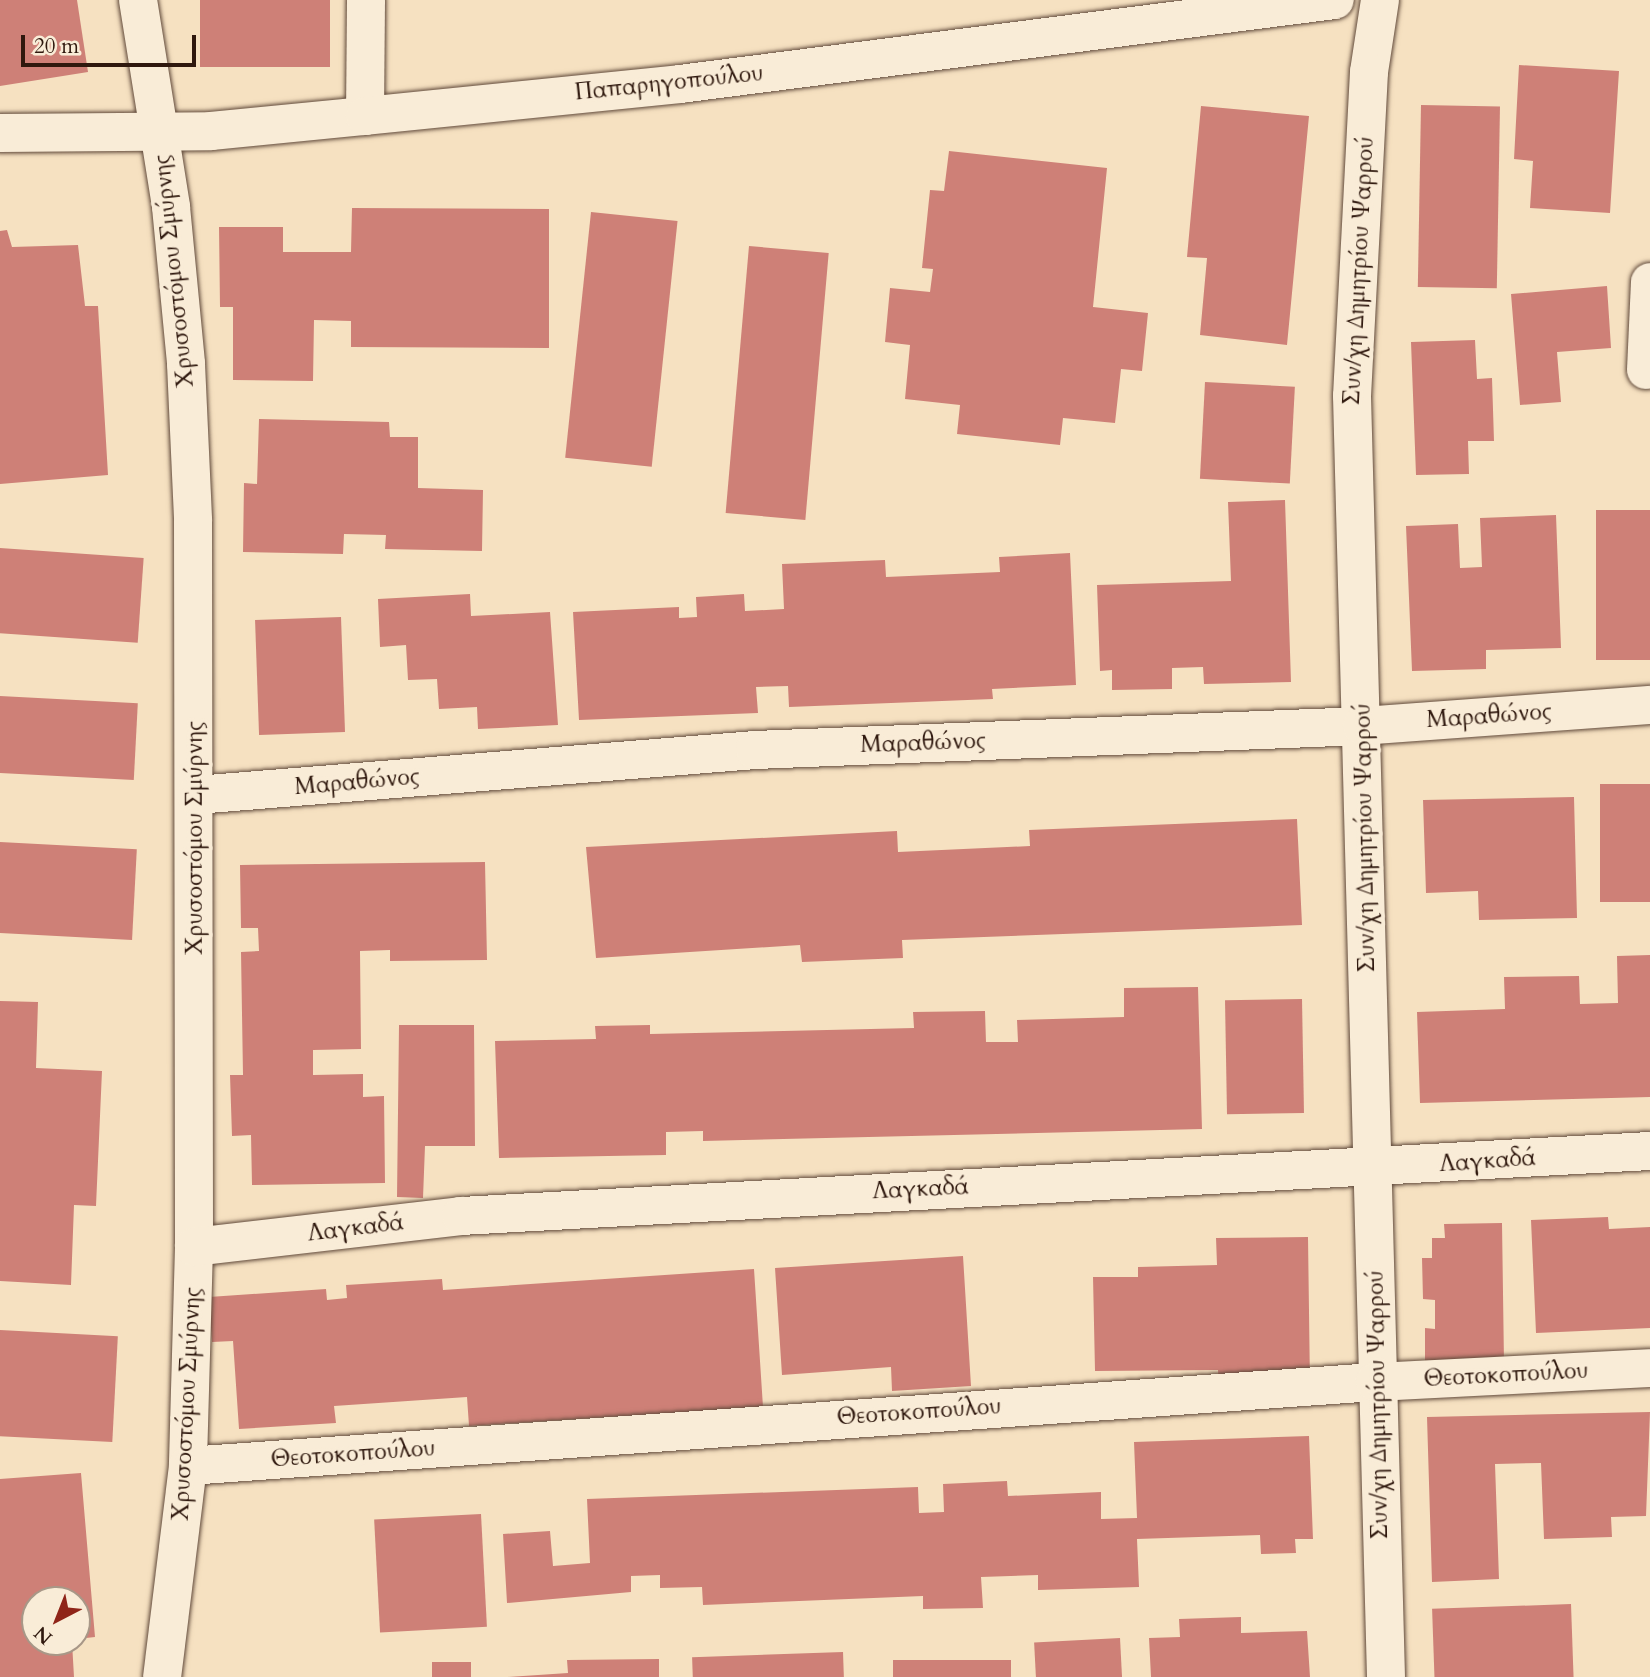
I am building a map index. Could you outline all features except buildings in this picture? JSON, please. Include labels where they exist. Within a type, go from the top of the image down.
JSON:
[{"type":"street","name":"Χρυσοστόμου Σμύρνης","points":[[138,0],[159,128],[186,364],[196,795],[194,1247],[188,1466],[162,1677]]},
{"type":"street","points":[[365,116],[366,0]]},
{"type":"street","name":"Παπαρηγοπούλου","points":[[0,133],[159,128],[211,131],[365,116],[693,82],[1335,0]]},
{"type":"street","name":"Συν/χη Δημητρίου Ψαρρού","points":[[1380,0],[1369,72],[1352,396],[1376,1168],[1375,1382],[1386,1677]]},
{"type":"street","points":[[1646,370],[1650,282]]},
{"type":"street","name":"Μαραθώνος","points":[[196,795],[755,750],[1362,726],[1650,705]]},
{"type":"street","name":"Λαγκαδά","points":[[194,1247],[461,1216],[758,1196],[1376,1168],[1650,1151]]},
{"type":"street","name":"Θεοτοκοπούλου","points":[[188,1466],[1375,1382],[1650,1368]]}]
